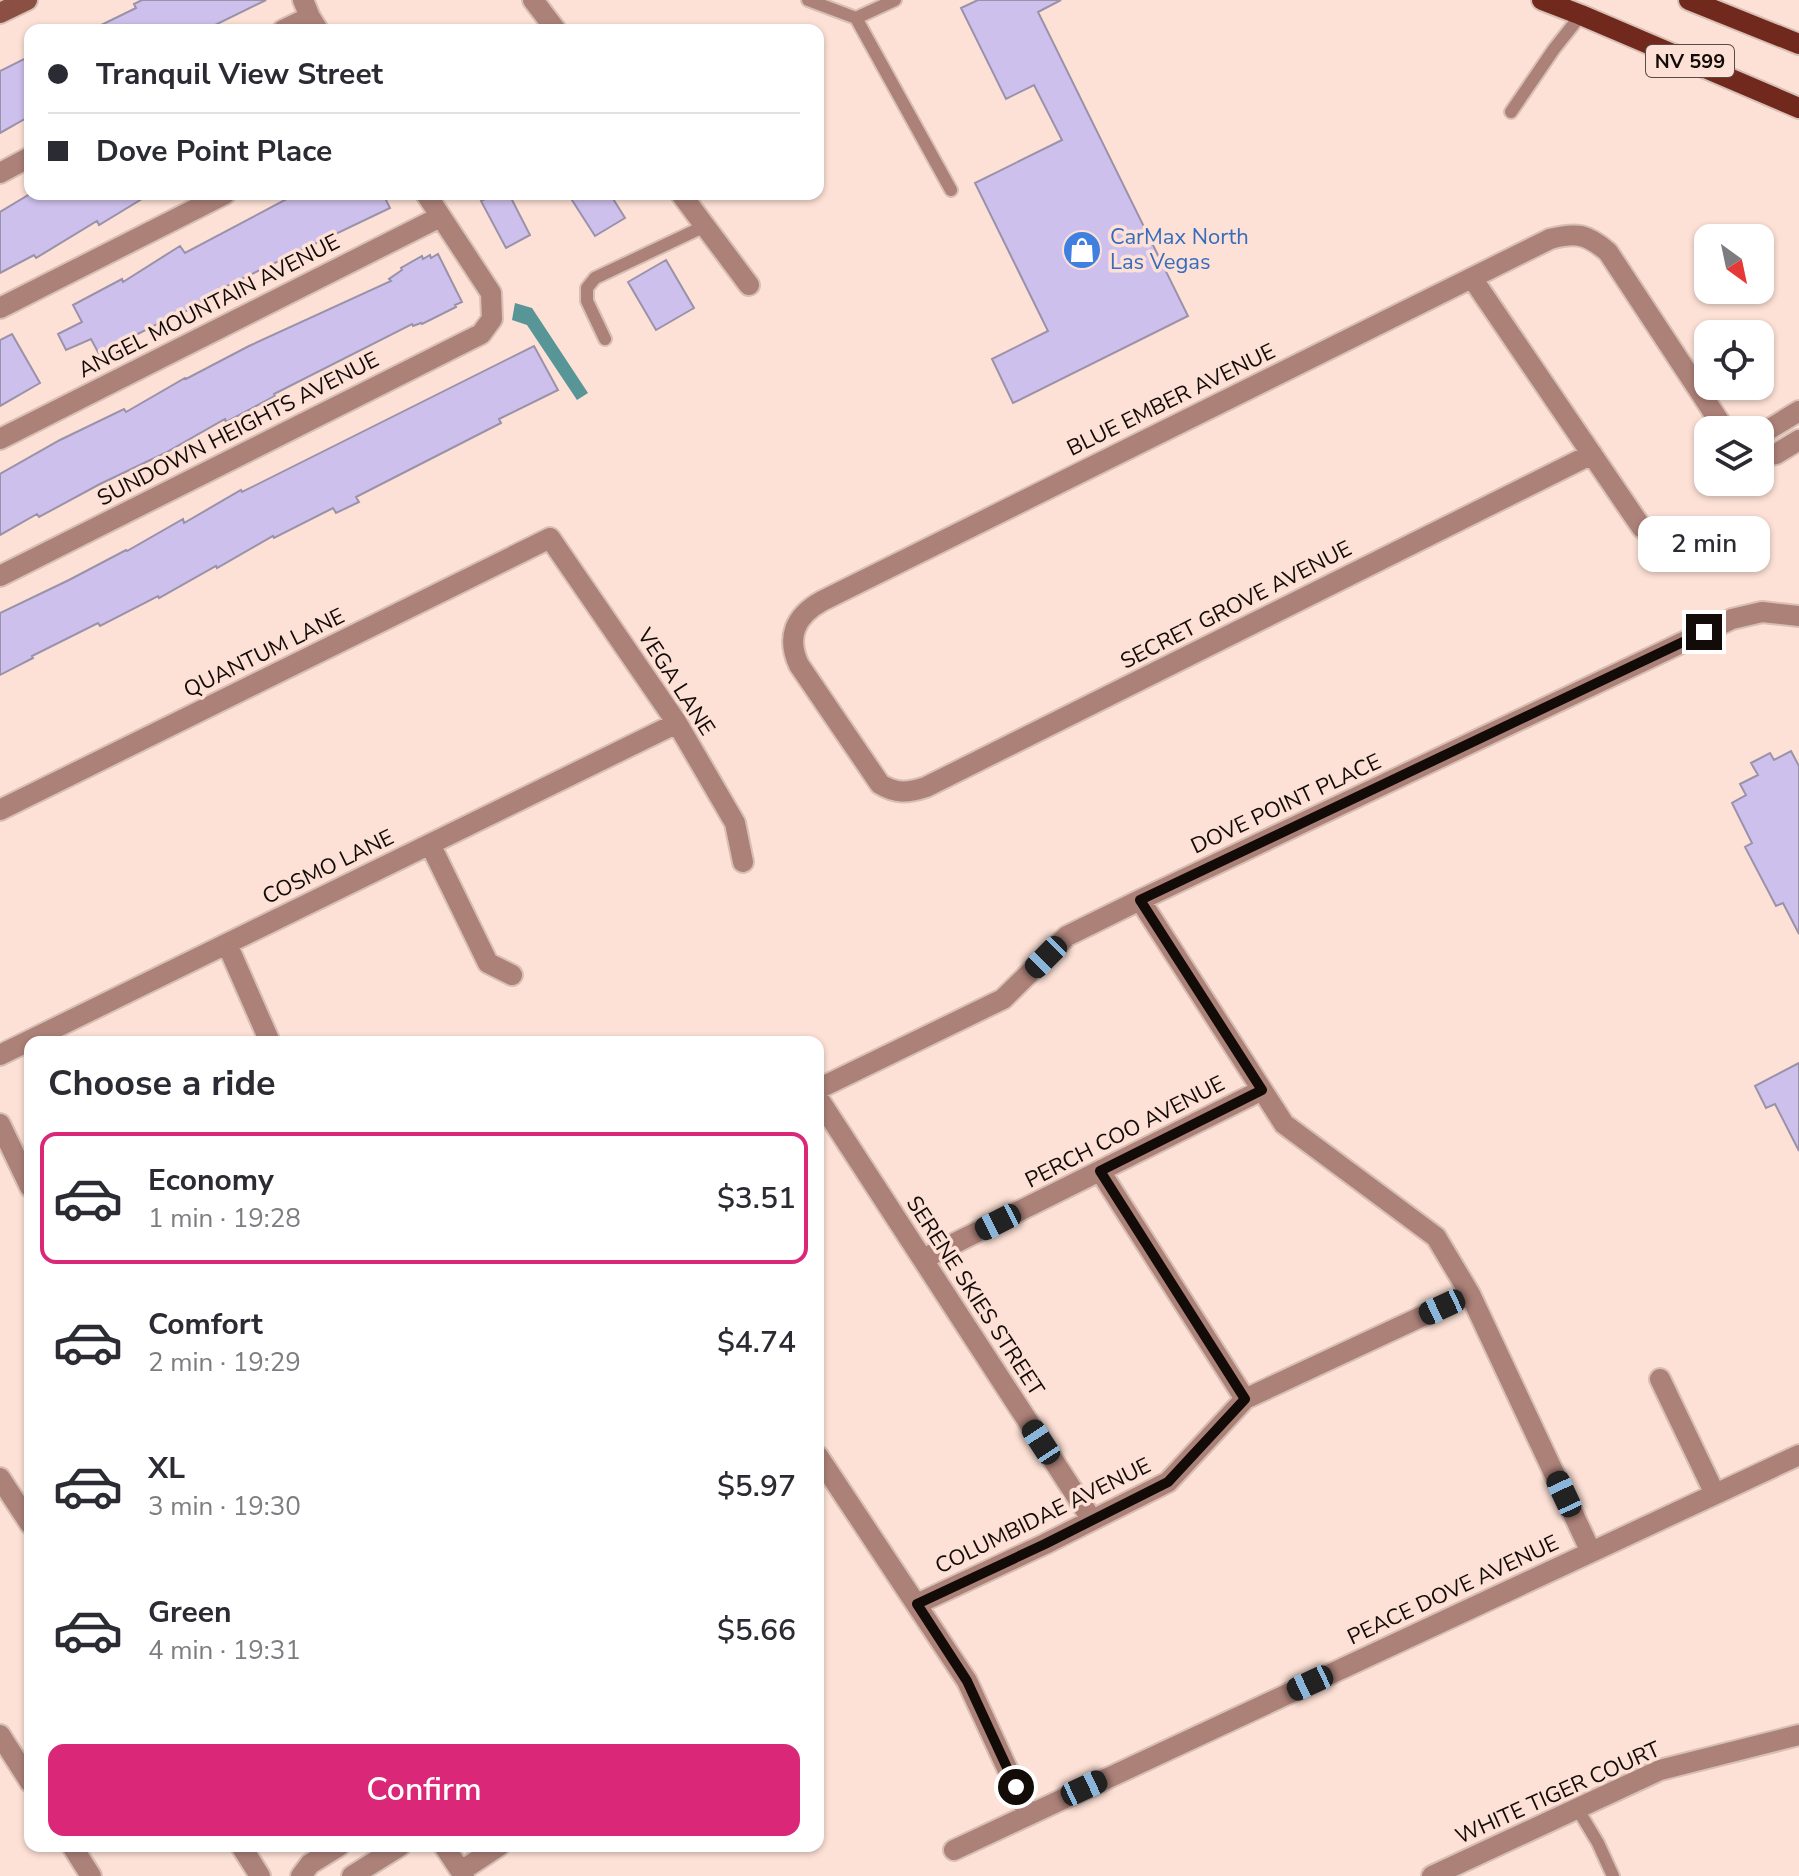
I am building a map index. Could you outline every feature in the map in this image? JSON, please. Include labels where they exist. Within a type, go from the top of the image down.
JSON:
[{"type":"main road","points":[[0,13],[27,0]]},
{"type":"main road","name":"NV 599","points":[[1542,0],[1799,108]]},
{"type":"main road","name":"NV 599","points":[[1689,0],[1799,44]]},
{"type":"street","points":[[533,0],[551,24]]},
{"type":"street","points":[[0,173],[24,160]]},
{"type":"street","points":[[0,308],[213,200]]},
{"type":"street","points":[[430,200],[440,217]]},
{"type":"street","points":[[686,200],[749,285]]},
{"type":"street","name":"SUNDOWN HEIGHTS AVENUE","points":[[0,576],[481,334],[492,319],[491,293],[440,217]]},
{"type":"street","name":"ANGEL MOUNTAIN AVENUE","points":[[0,439],[440,217]]},
{"type":"street","name":"BLUE EMBER AVENUE","points":[[899,793],[880,784],[871,773],[799,665],[794,654],[794,630],[808,609],[1550,239],[1569,234],[1583,236],[1608,252],[1716,416]]},
{"type":"street","points":[[1472,278],[1642,528]]},
{"type":"street","points":[[1774,426],[1793,415]]},
{"type":"street","points":[[1774,454],[1799,440]]},
{"type":"street","name":"SECRET GROVE AVENUE","points":[[899,793],[926,787],[1592,454]]},
{"type":"street","name":"VEGA LANE","points":[[550,538],[677,723],[735,823],[743,862]]},
{"type":"street","name":"QUANTUM LANE","points":[[0,810],[550,538]]},
{"type":"street","name":"DOVE POINT PLACE","points":[[824,1086],[1003,999],[1067,936],[1140,900],[1732,619],[1762,612],[1799,616]]},
{"type":"street","name":"COSMO LANE","points":[[39,1036],[677,723]]},
{"type":"street","points":[[430,844],[488,963],[512,975]]},
{"type":"street","points":[[1140,900],[1284,1124],[1436,1237],[1470,1294],[1591,1552]]},
{"type":"street","points":[[227,944],[267,1036]]},
{"type":"street","name":"COSMO LANE","points":[[0,1055],[24,1043]]},
{"type":"street","name":"PERCH COO AVENUE","points":[[923,1259],[1262,1090]]},
{"type":"street","name":"SERENE SKIES STREET","points":[[824,1107],[1092,1520]]},
{"type":"street","points":[[0,1124],[24,1174]]},
{"type":"street","points":[[1100,1171],[1245,1399]]},
{"type":"street","name":"COLUMBIDAE AVENUE","points":[[917,1604],[1168,1482],[1245,1399],[1470,1294]]},
{"type":"street","points":[[1660,1379],[1715,1494]]},
{"type":"street","name":"PEACE DOVE AVENUE","points":[[954,1850],[1799,1455]]},
{"type":"street","points":[[824,1465],[967,1681],[1028,1814]]},
{"type":"street","points":[[0,1478],[24,1515]]},
{"type":"street","points":[[0,1735],[24,1773]]},
{"type":"street","name":"WHITE TIGER COURT","points":[[1432,1876],[1660,1770],[1799,1735]]},
{"type":"street","points":[[76,1852],[91,1876]]},
{"type":"street","points":[[245,1852],[260,1876]]},
{"type":"street","points":[[301,1876],[310,1864],[329,1852]]},
{"type":"street","points":[[352,1876],[384,1852]]},
{"type":"street","points":[[448,1852],[462,1874],[491,1852]]},
{"type":"lane","points":[[808,0],[856,18],[951,190]]},
{"type":"lane","points":[[856,18],[895,0]]},
{"type":"lane","points":[[1511,112],[1581,15]]},
{"type":"lane","points":[[605,339],[587,301],[587,288],[595,278],[705,226]]},
{"type":"lane","points":[[1793,415],[1799,440]]},
{"type":"lane","points":[[1577,1808],[1613,1876]]},
{"type":"water","points":[[515,303],[532,308],[588,393],[577,400],[527,325],[512,320]]},
{"type":"building","points":[[142,0],[266,0],[217,24],[103,24],[136,8],[134,4]]},
{"type":"building","name":"CarMax North Las Vegas","points":[[978,0],[1061,0],[1038,12],[1188,316],[1013,403],[992,359],[1048,331],[975,183],[1062,140],[1034,85],[1006,99],[961,8]]},
{"type":"building","points":[[24,59],[24,119],[0,133],[0,71]]},
{"type":"building","points":[[24,198],[140,200],[99,225],[97,221],[36,258],[34,255],[0,273],[0,212]]},
{"type":"building","points":[[285,200],[386,200],[390,208],[210,294],[165,324],[163,321],[99,354],[91,339],[66,350],[58,334],[82,322],[73,305],[122,279],[123,282],[180,246],[185,253]]},
{"type":"building","points":[[512,200],[530,235],[506,248],[481,201]]},
{"type":"building","points":[[572,200],[614,200],[625,218],[595,236]]},
{"type":"building","points":[[438,254],[462,302],[456,307],[422,324],[412,324],[226,422],[225,419],[165,453],[0,535],[0,474],[60,440],[124,409],[126,412],[249,346],[391,281],[389,279],[401,268],[422,256],[423,259],[430,255],[431,258]]},
{"type":"building","points":[[666,260],[694,308],[656,330],[628,282]]},
{"type":"building","points":[[12,334],[40,383],[0,406],[0,340]]},
{"type":"building","points":[[534,346],[558,390],[499,419],[501,423],[356,497],[359,502],[336,513],[333,508],[273,536],[159,598],[100,626],[98,623],[0,675],[0,613]]},
{"type":"building","points":[[1791,751],[1799,766],[1799,934],[1783,903],[1776,906],[1745,847],[1752,843],[1732,803],[1746,795],[1740,784],[1758,775],[1751,763],[1770,753],[1774,760]]},
{"type":"building","points":[[1799,1063],[1799,1151],[1775,1104],[1766,1108],[1755,1086]]},
{"type":"place","name":"CarMax North Las Vegas","points":[[1082,250]]},
{"type":"route","points":[[1016,1787],[967,1681],[917,1604],[1168,1482],[1245,1399],[1100,1171],[1262,1090],[1140,900],[1704,632]]}]
